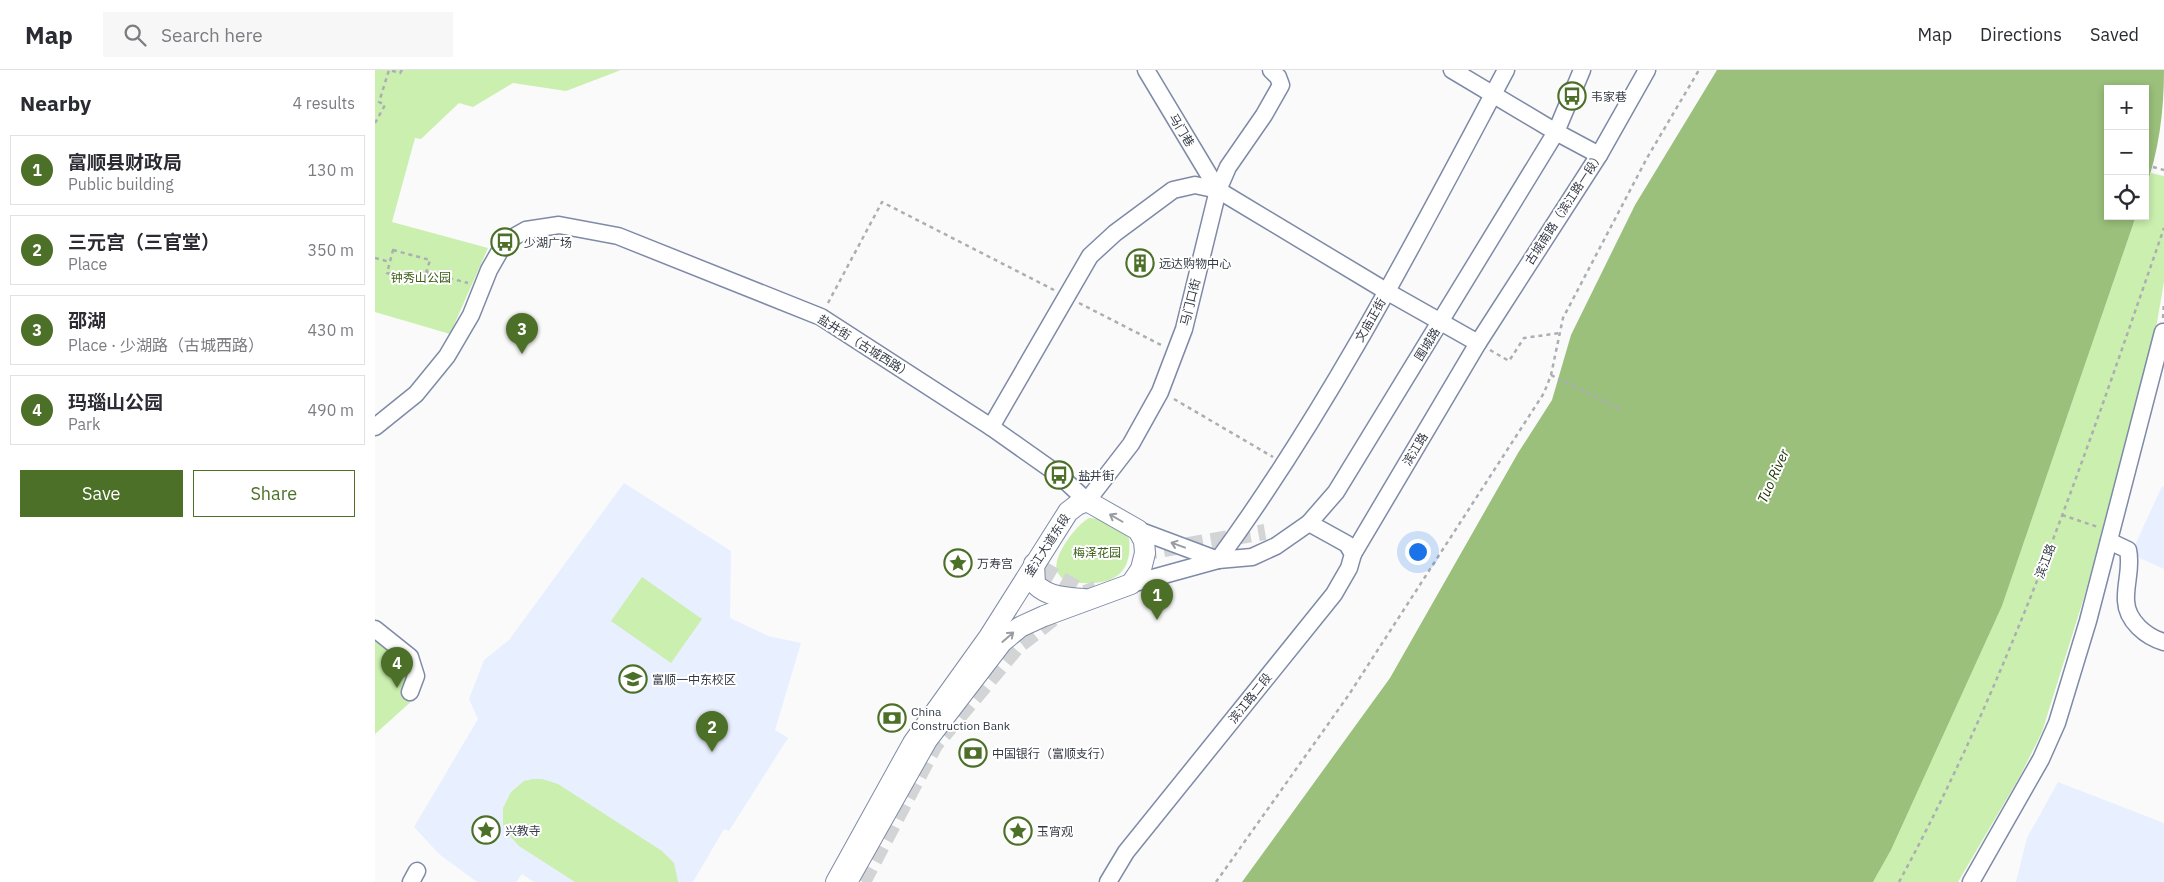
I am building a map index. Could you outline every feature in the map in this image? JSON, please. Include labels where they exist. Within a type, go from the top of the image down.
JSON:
[{"type":"main road","points":[[847,882],[927,740],[1002,642],[1020,627],[1044,616],[1131,584],[1141,569],[1145,553],[1143,542],[1137,530],[1087,501]]},
{"type":"main road","name":"釜江大道东段","points":[[836,882],[913,744],[989,637],[1068,512],[1077,505],[1087,501]]},
{"type":"main road","points":[[1034,564],[1035,584],[1043,592],[1054,596],[1090,600]]},
{"type":"street","name":"马门巷","points":[[1146,70],[1218,190]]},
{"type":"street","name":"马门口街","points":[[1087,501],[1131,444],[1160,392],[1184,329],[1218,190],[1228,167],[1264,115],[1281,85],[1278,76],[1271,70]]},
{"type":"street","points":[[1452,70],[1492,95],[1599,155]]},
{"type":"street","name":"文庙正街","points":[[1218,560],[1308,428],[1434,206],[1506,70]]},
{"type":"street","name":"围城路","points":[[1218,560],[1252,557],[1276,546],[1309,523],[1336,492],[1556,132],[1582,70]]},
{"type":"street","name":"古城南路（滨江路一段）","points":[[1478,343],[1599,155],[1647,70]]},
{"type":"street","points":[[991,427],[1065,296],[1090,256],[1115,233],[1173,190],[1195,185],[1218,190],[1386,292],[1478,343]]},
{"type":"street","name":"盐井街（古城西路）","points":[[375,428],[416,394],[447,356],[471,315],[489,270],[505,242],[525,230],[559,225],[618,236],[821,317],[991,427],[1059,475],[1087,501]]},
{"type":"street","points":[[1971,882],[2041,759],[2057,723],[2088,621],[2163,332]]},
{"type":"street","name":"滨江路","points":[[1353,554],[1478,343]]},
{"type":"street","points":[[1309,523],[1347,544],[1353,554]]},
{"type":"street","points":[[1137,530],[1218,560]]},
{"type":"street","points":[[2110,536],[2128,550],[2131,563],[2126,602],[2138,628],[2155,639],[2164,642]]},
{"type":"street","name":"滨江路二段","points":[[1108,882],[1126,852],[1334,594],[1349,568],[1353,554]]},
{"type":"street","points":[[1131,584],[1218,560]]},
{"type":"street","points":[[375,629],[410,657],[416,676],[410,692]]},
{"type":"path","points":[[375,123],[385,105],[379,102],[389,70],[400,73],[402,70]]},
{"type":"path","points":[[1216,882],[1348,696],[1544,393],[1551,375],[1563,318],[1638,174],[1699,70]]},
{"type":"path","points":[[2153,167],[2164,170]]},
{"type":"path","points":[[821,317],[882,202],[1175,352]]},
{"type":"path","name":"滨江路","points":[[1899,882],[1932,821],[1987,704],[2044,566],[2164,228]]},
{"type":"path","points":[[393,250],[429,260],[423,283],[387,273],[390,262],[393,250]]},
{"type":"path","points":[[375,258],[390,262]]},
{"type":"path","points":[[426,272],[483,287]]},
{"type":"path","points":[[1478,343],[1509,360],[1524,338],[1560,333]]},
{"type":"path","points":[[1551,375],[1623,410]]},
{"type":"path","points":[[1160,392],[1285,464]]},
{"type":"path","points":[[2062,514],[2110,536]]},
{"type":"shaded area","name":"富顺一中东校区","points":[[624,483],[731,551],[730,618],[768,636],[801,643],[775,730],[788,738],[729,831],[724,829],[693,882],[534,882],[522,874],[516,882],[477,882],[439,854],[414,827],[478,719],[469,699],[484,660],[509,640]]},
{"type":"shaded area","points":[[2162,486],[2164,487],[2164,569],[2131,554]]},
{"type":"shaded area","points":[[2058,782],[2164,823],[2164,882],[2016,882],[2027,838]]},
{"type":"green space","name":"钟秀山公园","points":[[375,70],[621,70],[566,91],[513,83],[473,107],[459,103],[421,139],[415,138],[392,222],[488,248],[450,334],[375,312]]},
{"type":"green space","points":[[2151,173],[2164,176],[2164,282],[2156,328],[2085,594],[2042,732],[2020,776],[1958,882],[1873,882],[1891,850],[2002,606],[2135,220],[2149,220],[2149,179]]},
{"type":"green space","name":"梅泽花园","points":[[1089,518],[1103,519],[1129,538],[1129,553],[1126,565],[1112,579],[1102,582],[1078,583],[1064,581],[1057,571],[1058,557],[1072,533]]},
{"type":"green space","points":[[642,577],[702,619],[671,663],[611,621]]},
{"type":"green space","points":[[375,621],[416,654],[414,699],[375,734]]},
{"type":"green space","points":[[542,779],[558,784],[662,851],[674,863],[678,882],[575,882],[519,846],[507,833],[503,825],[503,808],[511,792],[524,781]]},
{"type":"water","name":"Tuo River","points":[[1717,70],[2164,70],[2160,131],[2149,178],[2149,85],[2104,85],[2104,220],[2135,220],[2002,606],[1891,850],[1873,882],[1242,882],[1390,678],[1518,453],[1552,400],[1571,335],[1635,205]]},
{"type":"tunnel","points":[[1140,553],[1265,532]]},
{"type":"tunnel","points":[[1041,568],[1085,593],[1096,589]]},
{"type":"tunnel","points":[[863,882],[935,745],[1017,647],[1056,616]]},
{"type":"place","name":"韦家巷","points":[[1572,96]]},
{"type":"place","name":"少湖广场","points":[[505,242]]},
{"type":"place","name":"远达购物中心","points":[[1140,263]]},
{"type":"place","name":"邵湖","points":[[522,354]]},
{"type":"place","name":"盐井街","points":[[1059,475]]},
{"type":"place","name":"万寿宫","points":[[958,563]]},
{"type":"place","name":"富顺县财政局","points":[[1157,620]]},
{"type":"place","name":"富顺一中东校区","points":[[633,679]]},
{"type":"place","name":"玛瑙山公园","points":[[397,688]]},
{"type":"place","name":"China Construction Bank","points":[[892,718]]},
{"type":"place","name":"三元宫（三官堂）","points":[[712,752]]},
{"type":"place","name":"中国银行（富顺支行）","points":[[973,753]]},
{"type":"place","name":"兴教寺","points":[[486,830]]},
{"type":"place","name":"玉宵观","points":[[1018,831]]}]
